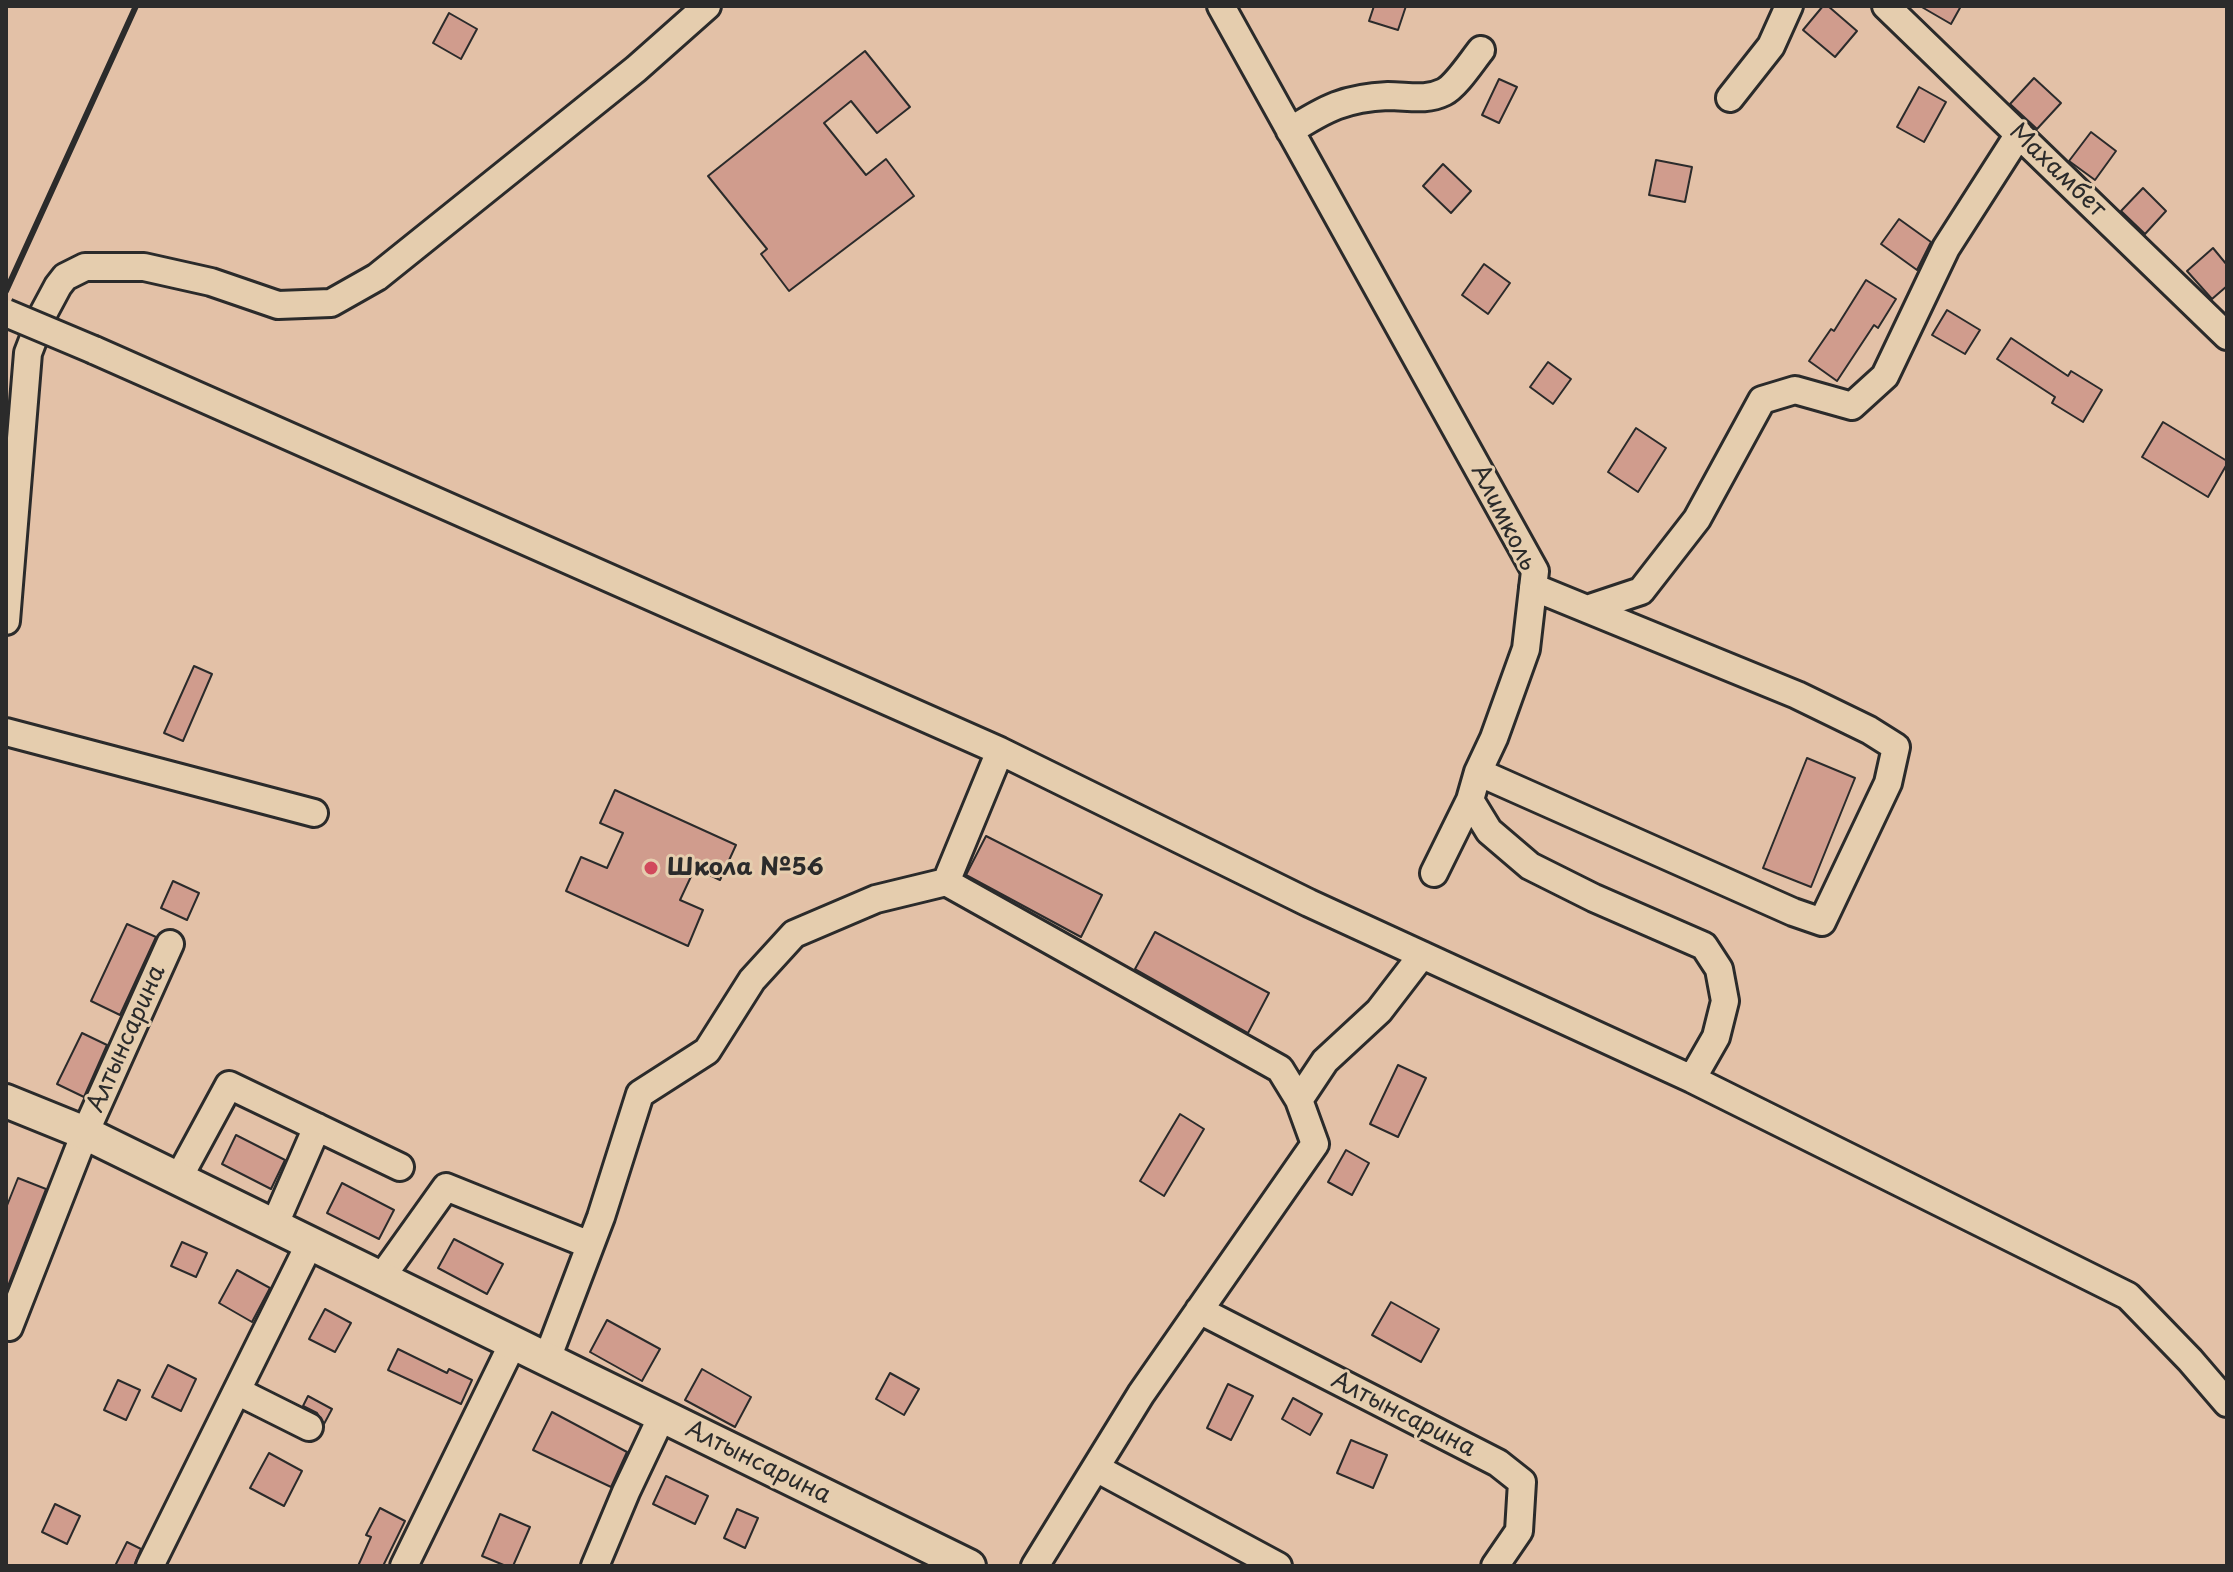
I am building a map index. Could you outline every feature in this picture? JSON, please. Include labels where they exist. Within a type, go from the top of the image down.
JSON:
[{"type":"main road","name":"Алтынсарина","points":[[6,1101],[85,1133],[969,1566]]},
{"type":"street","points":[[6,621],[28,353],[43,314],[65,277],[85,267],[144,267],[211,282],[278,305],[331,303],[377,277],[636,69],[707,6]]},
{"type":"street","name":"Алимколь","points":[[1221,6],[1535,571],[1526,649],[1470,800],[1434,873]]},
{"type":"street","points":[[1730,98],[1771,46],[1789,6]]},
{"type":"street","name":"Махамбет","points":[[1886,6],[2227,336]]},
{"type":"street","points":[[1290,131],[1319,112],[1342,102],[1388,96],[1426,98],[1446,91],[1481,50]]},
{"type":"street","points":[[1587,609],[1641,591],[1697,519],[1762,400],[1795,390],[1852,406],[1885,376],[1946,248],[2019,134]]},
{"type":"street","points":[[6,313],[1000,751],[1309,903],[1692,1079],[2128,1296],[2227,1403]]},
{"type":"street","points":[[1478,772],[1793,912],[1822,922],[1888,783],[1896,747],[1869,730],[1797,695],[1533,587]]},
{"type":"street","points":[[6,732],[314,813]]},
{"type":"street","points":[[946,882],[1000,751]]},
{"type":"street","points":[[1470,800],[1489,831],[1530,866],[1704,946],[1719,969],[1725,1001],[1716,1037],[1692,1079]]},
{"type":"street","points":[[547,1359],[590,1245],[640,1094],[707,1051],[752,980],[794,934],[876,899],[946,882],[1280,1069],[1299,1100],[1315,1144],[1141,1394],[1035,1566]]},
{"type":"street","name":"Алтынсарина","points":[[7,1329],[85,1133],[170,944]]},
{"type":"street","points":[[1299,1100],[1325,1061],[1379,1011],[1422,955]]},
{"type":"street","points":[[178,1179],[229,1085],[400,1167]]},
{"type":"street","points":[[274,1226],[317,1127]]},
{"type":"street","points":[[381,1278],[446,1187],[590,1245]]},
{"type":"street","points":[[150,1566],[310,1243]]},
{"type":"street","name":"Алтынсарина","points":[[1199,1310],[1498,1463],[1522,1482],[1519,1531],[1495,1566]]},
{"type":"street","points":[[404,1566],[513,1343]]},
{"type":"street","points":[[237,1391],[309,1427]]},
{"type":"street","points":[[595,1566],[662,1416]]},
{"type":"street","points":[[1096,1468],[1278,1566]]},
{"type":"building","points":[[1374,6],[1406,6],[1398,30],[1369,21]]},
{"type":"building","points":[[1823,6],[1828,6],[1857,31],[1835,57],[1803,30]]},
{"type":"building","points":[[1920,6],[1961,6],[1951,24]]},
{"type":"building","points":[[449,13],[477,29],[461,59],[433,43]]},
{"type":"building","points":[[865,51],[910,107],[877,133],[851,101],[824,123],[866,175],[886,159],[914,196],[789,291],[761,254],[767,249],[708,176]]},
{"type":"building","points":[[2034,78],[2061,103],[2037,129],[2010,104]]},
{"type":"building","points":[[1499,79],[1517,87],[1499,123],[1482,115]]},
{"type":"building","points":[[1919,87],[1946,102],[1924,142],[1897,127]]},
{"type":"building","points":[[2091,132],[2116,151],[2095,180],[2069,161]]},
{"type":"building","points":[[1656,160],[1692,167],[1685,202],[1649,195]]},
{"type":"building","points":[[1443,164],[1471,191],[1451,213],[1423,186]]},
{"type":"building","points":[[2143,188],[2166,211],[2145,234],[2121,211]]},
{"type":"building","points":[[1899,219],[1931,242],[1917,270],[1881,244]]},
{"type":"building","points":[[2213,248],[2227,265],[2227,286],[2212,299],[2187,271]]},
{"type":"building","points":[[1484,264],[1510,283],[1488,314],[1462,295]]},
{"type":"building","points":[[1866,280],[1896,299],[1878,328],[1874,325],[1837,381],[1809,361],[1831,329],[1834,331]]},
{"type":"building","points":[[1947,310],[1980,330],[1965,354],[1932,335]]},
{"type":"building","points":[[2011,338],[2068,376],[2071,371],[2102,390],[2083,422],[2052,403],[2055,397],[1997,359]]},
{"type":"building","points":[[1548,362],[1571,379],[1553,404],[1530,387]]},
{"type":"building","points":[[2163,422],[2227,461],[2208,497],[2142,457]]},
{"type":"building","points":[[1636,428],[1666,448],[1638,492],[1608,472]]},
{"type":"building","points":[[194,666],[212,674],[183,741],[164,733]]},
{"type":"building","points":[[1807,758],[1855,778],[1811,887],[1763,868]]},
{"type":"building","name":"Школа №56","points":[[615,790],[736,845],[720,880],[695,868],[680,900],[703,910],[688,946],[566,891],[581,857],[607,868],[623,833],[600,823]]},
{"type":"building","points":[[986,836],[1102,895],[1081,937],[966,875]]},
{"type":"building","points":[[173,881],[199,893],[187,920],[161,908]]},
{"type":"building","points":[[127,924],[156,937],[120,1015],[91,1001]]},
{"type":"building","points":[[1155,932],[1269,993],[1248,1033],[1135,969]]},
{"type":"building","points":[[82,1033],[107,1045],[84,1097],[57,1084]]},
{"type":"building","points":[[1398,1065],[1426,1078],[1398,1137],[1370,1124]]},
{"type":"building","points":[[1180,1114],[1204,1129],[1164,1196],[1140,1181]]},
{"type":"building","points":[[236,1135],[285,1160],[271,1189],[222,1164]]},
{"type":"building","points":[[1346,1150],[1369,1163],[1352,1195],[1328,1182]]},
{"type":"building","points":[[18,1178],[46,1189],[6,1291],[6,1208]]},
{"type":"building","points":[[342,1183],[394,1210],[379,1239],[327,1213]]},
{"type":"building","points":[[454,1239],[503,1264],[487,1294],[438,1268]]},
{"type":"building","points":[[182,1242],[207,1253],[196,1277],[171,1266]]},
{"type":"building","points":[[237,1270],[270,1288],[252,1322],[219,1303]]},
{"type":"building","points":[[1391,1302],[1439,1329],[1421,1362],[1372,1335]]},
{"type":"building","points":[[325,1309],[351,1323],[335,1352],[309,1339]]},
{"type":"building","points":[[607,1320],[660,1349],[642,1381],[590,1352]]},
{"type":"building","points":[[398,1349],[447,1373],[449,1369],[472,1380],[461,1404],[388,1370]]},
{"type":"building","points":[[168,1365],[196,1379],[181,1411],[152,1397]]},
{"type":"building","points":[[702,1369],[751,1397],[735,1427],[685,1400]]},
{"type":"building","points":[[890,1373],[919,1389],[904,1415],[876,1399]]},
{"type":"building","points":[[118,1380],[140,1390],[126,1420],[104,1410]]},
{"type":"building","points":[[1228,1384],[1253,1396],[1231,1440],[1207,1428]]},
{"type":"building","points":[[308,1396],[332,1409],[324,1424],[317,1413],[303,1406]]},
{"type":"building","points":[[1293,1398],[1322,1414],[1310,1435],[1282,1419]]},
{"type":"building","points":[[552,1412],[627,1452],[611,1487],[533,1450]]},
{"type":"building","points":[[1351,1440],[1387,1455],[1373,1488],[1337,1473]]},
{"type":"building","points":[[269,1453],[302,1471],[284,1506],[250,1488]]},
{"type":"building","points":[[666,1476],[708,1496],[695,1524],[653,1504]]},
{"type":"building","points":[[55,1504],[80,1516],[67,1544],[42,1532]]},
{"type":"building","points":[[380,1508],[405,1521],[383,1566],[358,1566],[371,1537],[366,1535]]},
{"type":"building","points":[[737,1509],[758,1518],[745,1548],[724,1538]]},
{"type":"building","points":[[500,1514],[530,1527],[513,1566],[482,1556]]},
{"type":"building","points":[[127,1542],[141,1549],[134,1566],[115,1566]]},
{"type":"railway","points":[[6,291],[136,6]]},
{"type":"place","name":"Школа №56","points":[[651,868]]}]
